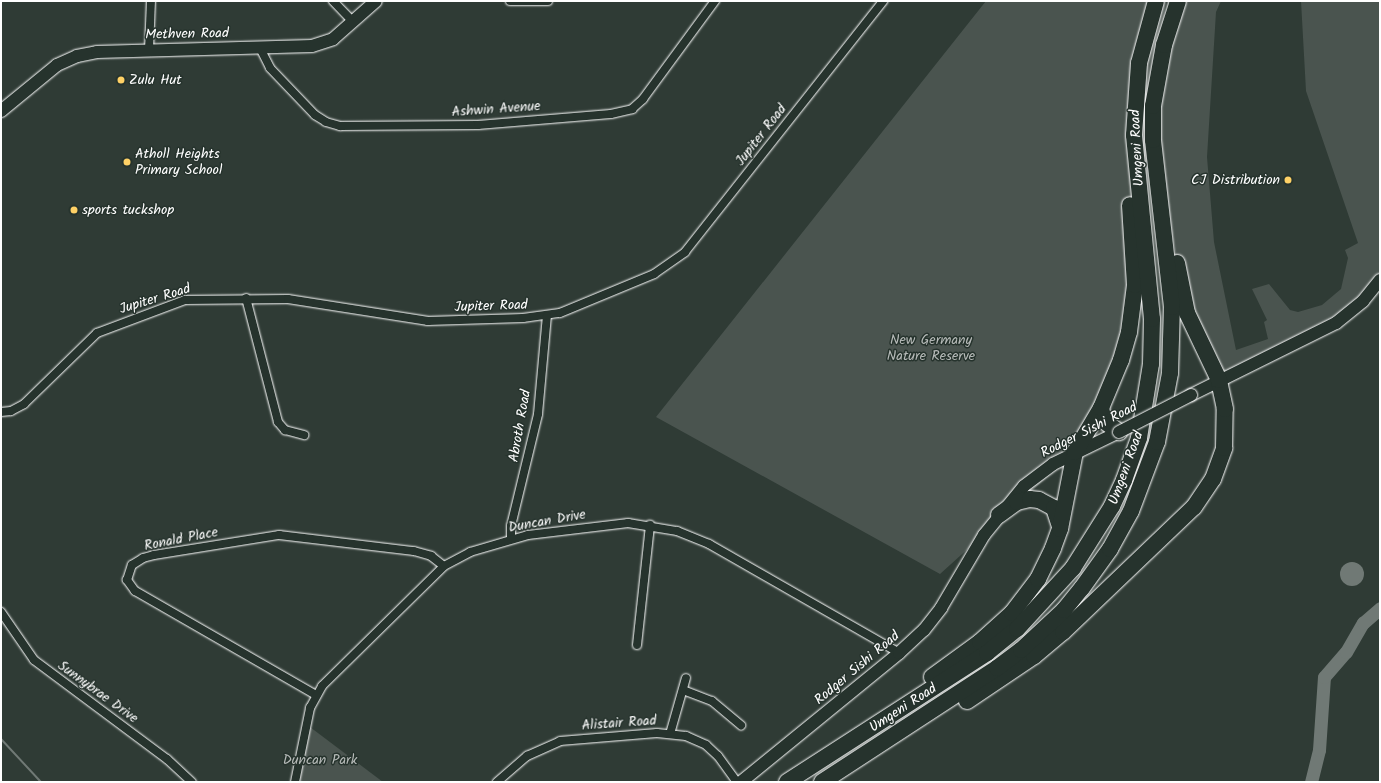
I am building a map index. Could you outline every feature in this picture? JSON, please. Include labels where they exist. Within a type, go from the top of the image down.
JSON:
[{"type":"highway","points":[[790,780],[999,626],[1038,579],[1060,529],[1075,452],[1101,408],[1121,360],[1134,305],[1135,267],[1127,176],[1126,115],[1134,56],[1152,1]]},
{"type":"highway","name":"Umgeni Road","points":[[790,780],[987,653],[1017,629],[1073,568],[1098,532],[1122,487],[1132,459],[1145,411],[1153,349],[1150,289],[1134,135],[1139,63],[1156,1]]},
{"type":"highway","name":"Umgeni Road","points":[[822,782],[860,759],[996,668],[1043,631],[1096,570],[1131,511],[1162,424],[1172,348],[1172,307],[1154,154],[1153,106],[1164,45],[1178,1]]},
{"type":"highway","points":[[860,759],[954,709],[1034,656],[1090,607],[1194,507],[1213,479],[1224,448],[1226,422],[1219,380],[1187,313],[1159,167],[1153,106]]},
{"type":"highway","points":[[1101,408],[1104,422],[1119,432]]},
{"type":"highway","points":[[998,515],[1017,502],[1039,500],[1054,508],[1060,529]]},
{"type":"street","points":[[149,50],[151,1]]},
{"type":"street","points":[[333,1],[353,22]]},
{"type":"street","name":"Methven Road","points":[[1,111],[57,65],[77,56],[97,52],[319,45],[333,39],[376,1]]},
{"type":"street","points":[[510,1],[548,1]]},
{"type":"street","name":"Ashwin Avenue","points":[[260,48],[270,68],[311,112],[326,122],[340,126],[478,125],[611,114],[627,111],[637,105],[714,1]]},
{"type":"street","name":"Jupiter Road","points":[[1,412],[11,411],[24,404],[92,337],[115,325],[185,300],[246,298],[308,301],[428,321],[547,316],[570,309],[654,274],[685,252],[883,1]]},
{"type":"street","name":"Rodger Sishi Road","points":[[741,782],[899,653],[924,630],[942,608],[998,515],[1024,486],[1053,464],[1075,452],[1119,432],[1219,380],[1316,335],[1336,323],[1363,301],[1380,280]]},
{"type":"street","points":[[246,298],[278,422],[285,430],[304,435]]},
{"type":"street","name":"Abroth Road","points":[[511,539],[511,526],[538,414],[547,316]]},
{"type":"street","name":"Duncan Drive","points":[[295,782],[308,716],[316,695],[444,566],[470,552],[511,539],[542,532],[611,524],[650,525],[677,531],[709,544],[899,653]]},
{"type":"street","points":[[637,645],[650,525]]},
{"type":"street","name":"Ronald Place","points":[[316,695],[135,591],[127,580],[132,565],[143,558],[154,555],[279,535],[414,551],[431,556],[444,566]]},
{"type":"street","name":"Sunnybrae Drive","points":[[1,612],[34,660],[167,759],[192,782]]},
{"type":"street","points":[[670,734],[686,678]]},
{"type":"street","points":[[683,690],[712,701],[740,725]]},
{"type":"street","name":"Alistair Road","points":[[497,782],[527,756],[560,741],[670,734],[693,738],[706,745],[718,756],[736,782]]},
{"type":"green space","name":"New Germany Nature Reserve","points":[[986,1],[1166,1],[1134,248],[1129,332],[1075,452],[940,574],[656,417]]},
{"type":"green space","points":[[1180,1],[1221,1],[1216,12],[1207,157],[1214,242],[1236,350],[1268,339],[1264,322],[1267,320],[1252,289],[1269,284],[1290,310],[1298,312],[1322,305],[1341,289],[1348,258],[1345,250],[1358,243],[1306,91],[1301,1],[1380,1],[1380,277],[1352,310],[1220,379],[1182,286],[1169,218],[1154,106]]},
{"type":"green space","name":"Duncan Park","points":[[306,724],[383,782],[295,782]]},
{"type":"shaded area","points":[[1352,562],[1357,563],[1363,569],[1363,579],[1357,585],[1352,586],[1347,585],[1341,579],[1340,574],[1341,569],[1347,563]]},
{"type":"waterway","points":[[1311,782],[1319,750],[1324,677],[1346,652],[1363,623],[1380,608]]},
{"type":"waterway","points":[[1,739],[41,782]]},
{"type":"place","name":"Zulu Hut","points":[[121,80]]},
{"type":"place","name":"Atholl Heights Primary School","points":[[127,162]]},
{"type":"place","name":"CJ Distribution","points":[[1288,180]]},
{"type":"place","name":"sports tuckshop","points":[[74,210]]}]
